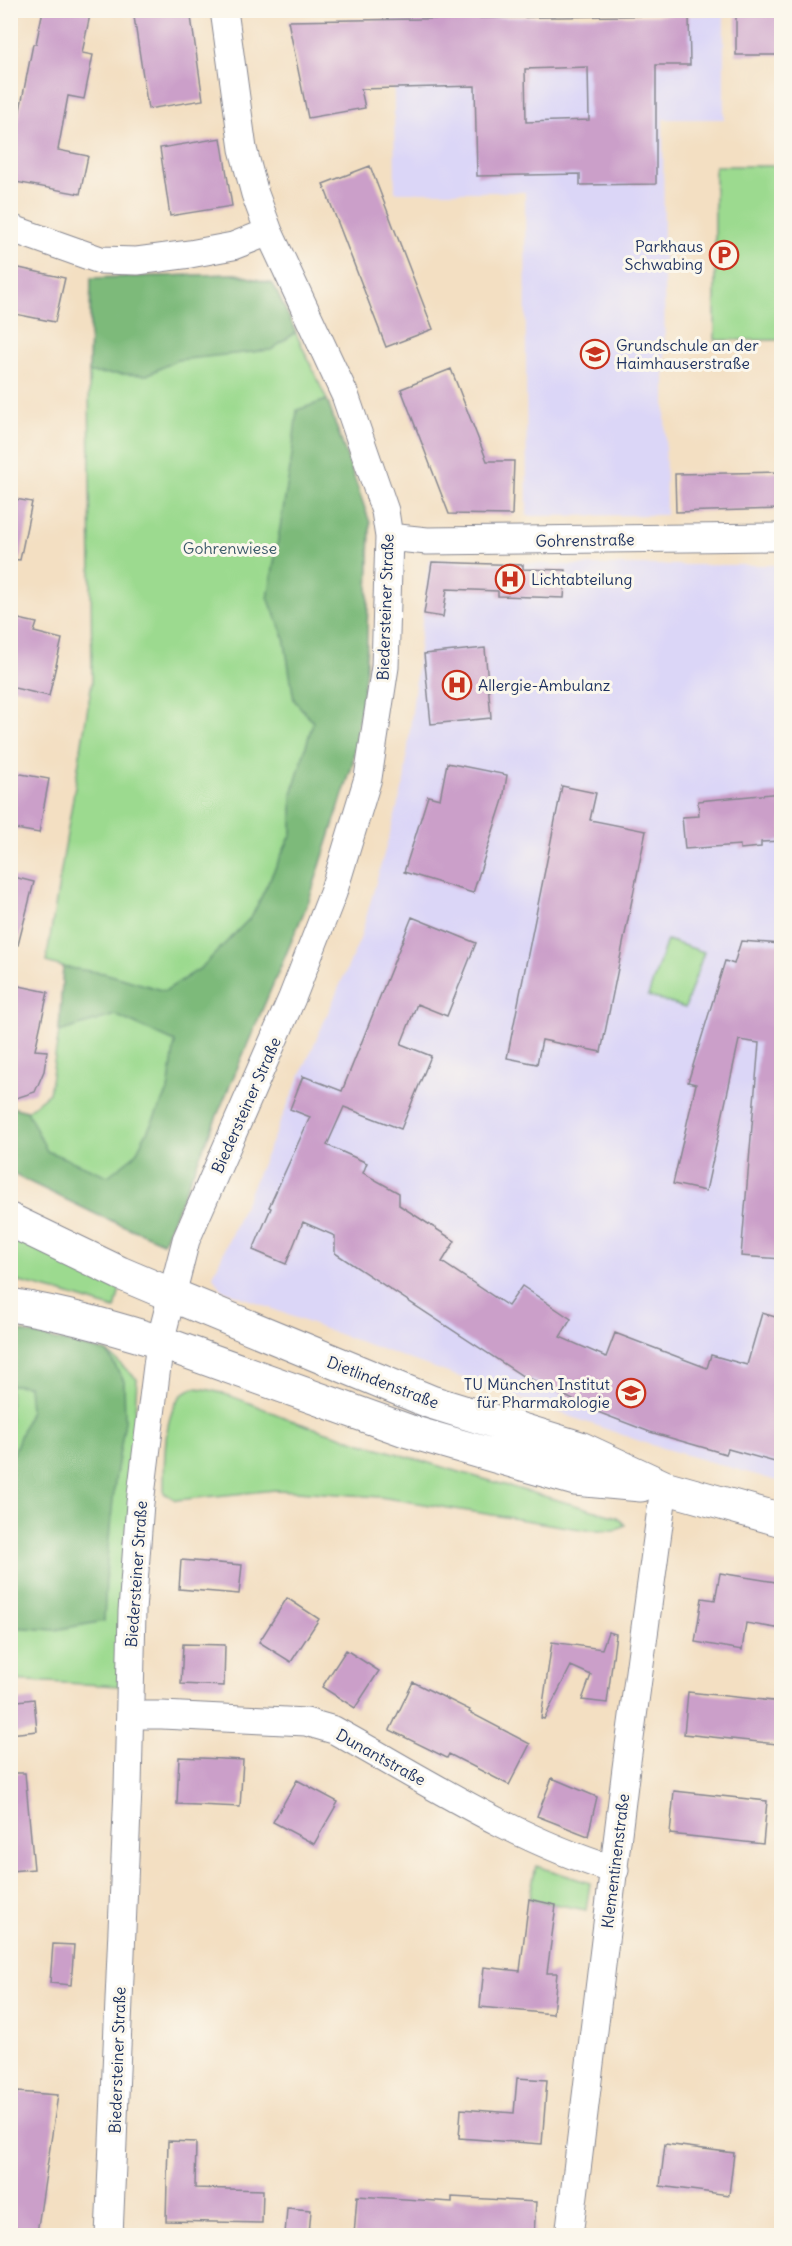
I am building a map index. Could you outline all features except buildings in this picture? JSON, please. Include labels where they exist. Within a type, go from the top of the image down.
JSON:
[{"type":"main road","name":"Dietlindenstraße","points":[[10,1220],[120,1273],[239,1325],[431,1401],[580,1448],[664,1487],[782,1520]]},
{"type":"main road","name":"Dietlindenstraße","points":[[10,1305],[102,1324],[160,1342],[408,1431],[575,1479],[664,1487]]},
{"type":"street","name":"Biedersteiner Straße","points":[[109,2235],[130,1715],[132,1611],[140,1503],[160,1342],[186,1240],[292,998],[333,892],[368,778],[385,667],[390,537],[385,511],[345,395],[269,232],[255,194],[243,149],[224,10]]},
{"type":"street","points":[[10,228],[99,260],[137,261],[233,246],[269,232]]},
{"type":"street","name":"Gohrenstraße","points":[[390,537],[427,541],[782,537]]},
{"type":"street","name":"Klementinenstraße","points":[[569,2235],[615,1870],[628,1747],[664,1487]]},
{"type":"street","name":"Dunantstraße","points":[[130,1715],[306,1722],[334,1730],[498,1823],[582,1860],[615,1870]]},
{"type":"shaded area","name":"Grundschule an der Haimhauserstraße","points":[[724,15],[724,119],[663,119],[666,515],[527,516],[525,192],[395,192],[393,18]]},
{"type":"shaded area","points":[[429,559],[571,565],[781,565],[781,1482],[648,1444],[327,1330],[221,1289],[213,1276],[360,939],[404,783]]},
{"type":"green space","points":[[715,166],[781,166],[781,340],[715,340]]},
{"type":"green space","name":"Gohrenwiese","points":[[236,274],[273,284],[327,400],[370,523],[366,669],[352,766],[309,900],[163,1242],[98,1215],[11,1173],[10,1107],[27,1111],[49,1093],[59,1032],[63,967],[46,962],[92,682],[89,373],[91,278]]},
{"type":"green space","points":[[236,274],[273,284],[296,332],[271,350],[177,360],[147,375],[89,373],[91,278]]},
{"type":"green space","points":[[327,400],[370,523],[366,669],[352,766],[309,900],[163,1242],[98,1215],[11,1173],[11,1107],[27,1111],[47,1151],[108,1176],[135,1155],[168,1091],[175,1042],[115,1015],[59,1032],[63,967],[104,973],[165,991],[201,968],[252,916],[292,833],[292,794],[313,722],[294,700],[284,637],[268,598],[291,463],[297,410]]},
{"type":"green space","points":[[667,940],[704,952],[685,1008],[648,996]]},
{"type":"green space","points":[[10,1234],[120,1289],[115,1309],[11,1280]]},
{"type":"green space","points":[[10,1329],[107,1352],[137,1379],[119,1686],[11,1680]]},
{"type":"green space","points":[[10,1329],[107,1352],[124,1381],[125,1421],[115,1481],[107,1558],[104,1621],[55,1630],[11,1627],[11,1455],[13,1455],[30,1410],[28,1386],[11,1385]]},
{"type":"green space","points":[[194,1388],[219,1392],[302,1424],[380,1449],[617,1517],[625,1525],[615,1530],[586,1530],[380,1497],[297,1491],[275,1490],[176,1500],[164,1493],[167,1434],[175,1404],[183,1394]]},
{"type":"green space","points":[[536,1866],[590,1883],[586,1910],[529,1899]]},
{"type":"place","name":"Parkhaus Schwabing","points":[[724,255]]},
{"type":"place","name":"Grundschule an der Haimhauserstraße","points":[[595,354]]},
{"type":"place","name":"Lichtabteilung","points":[[510,579]]},
{"type":"place","name":"Allergie-Ambulanz","points":[[457,685]]},
{"type":"place","name":"TU München Institut für Pharmakologie","points":[[631,1393]]}]
